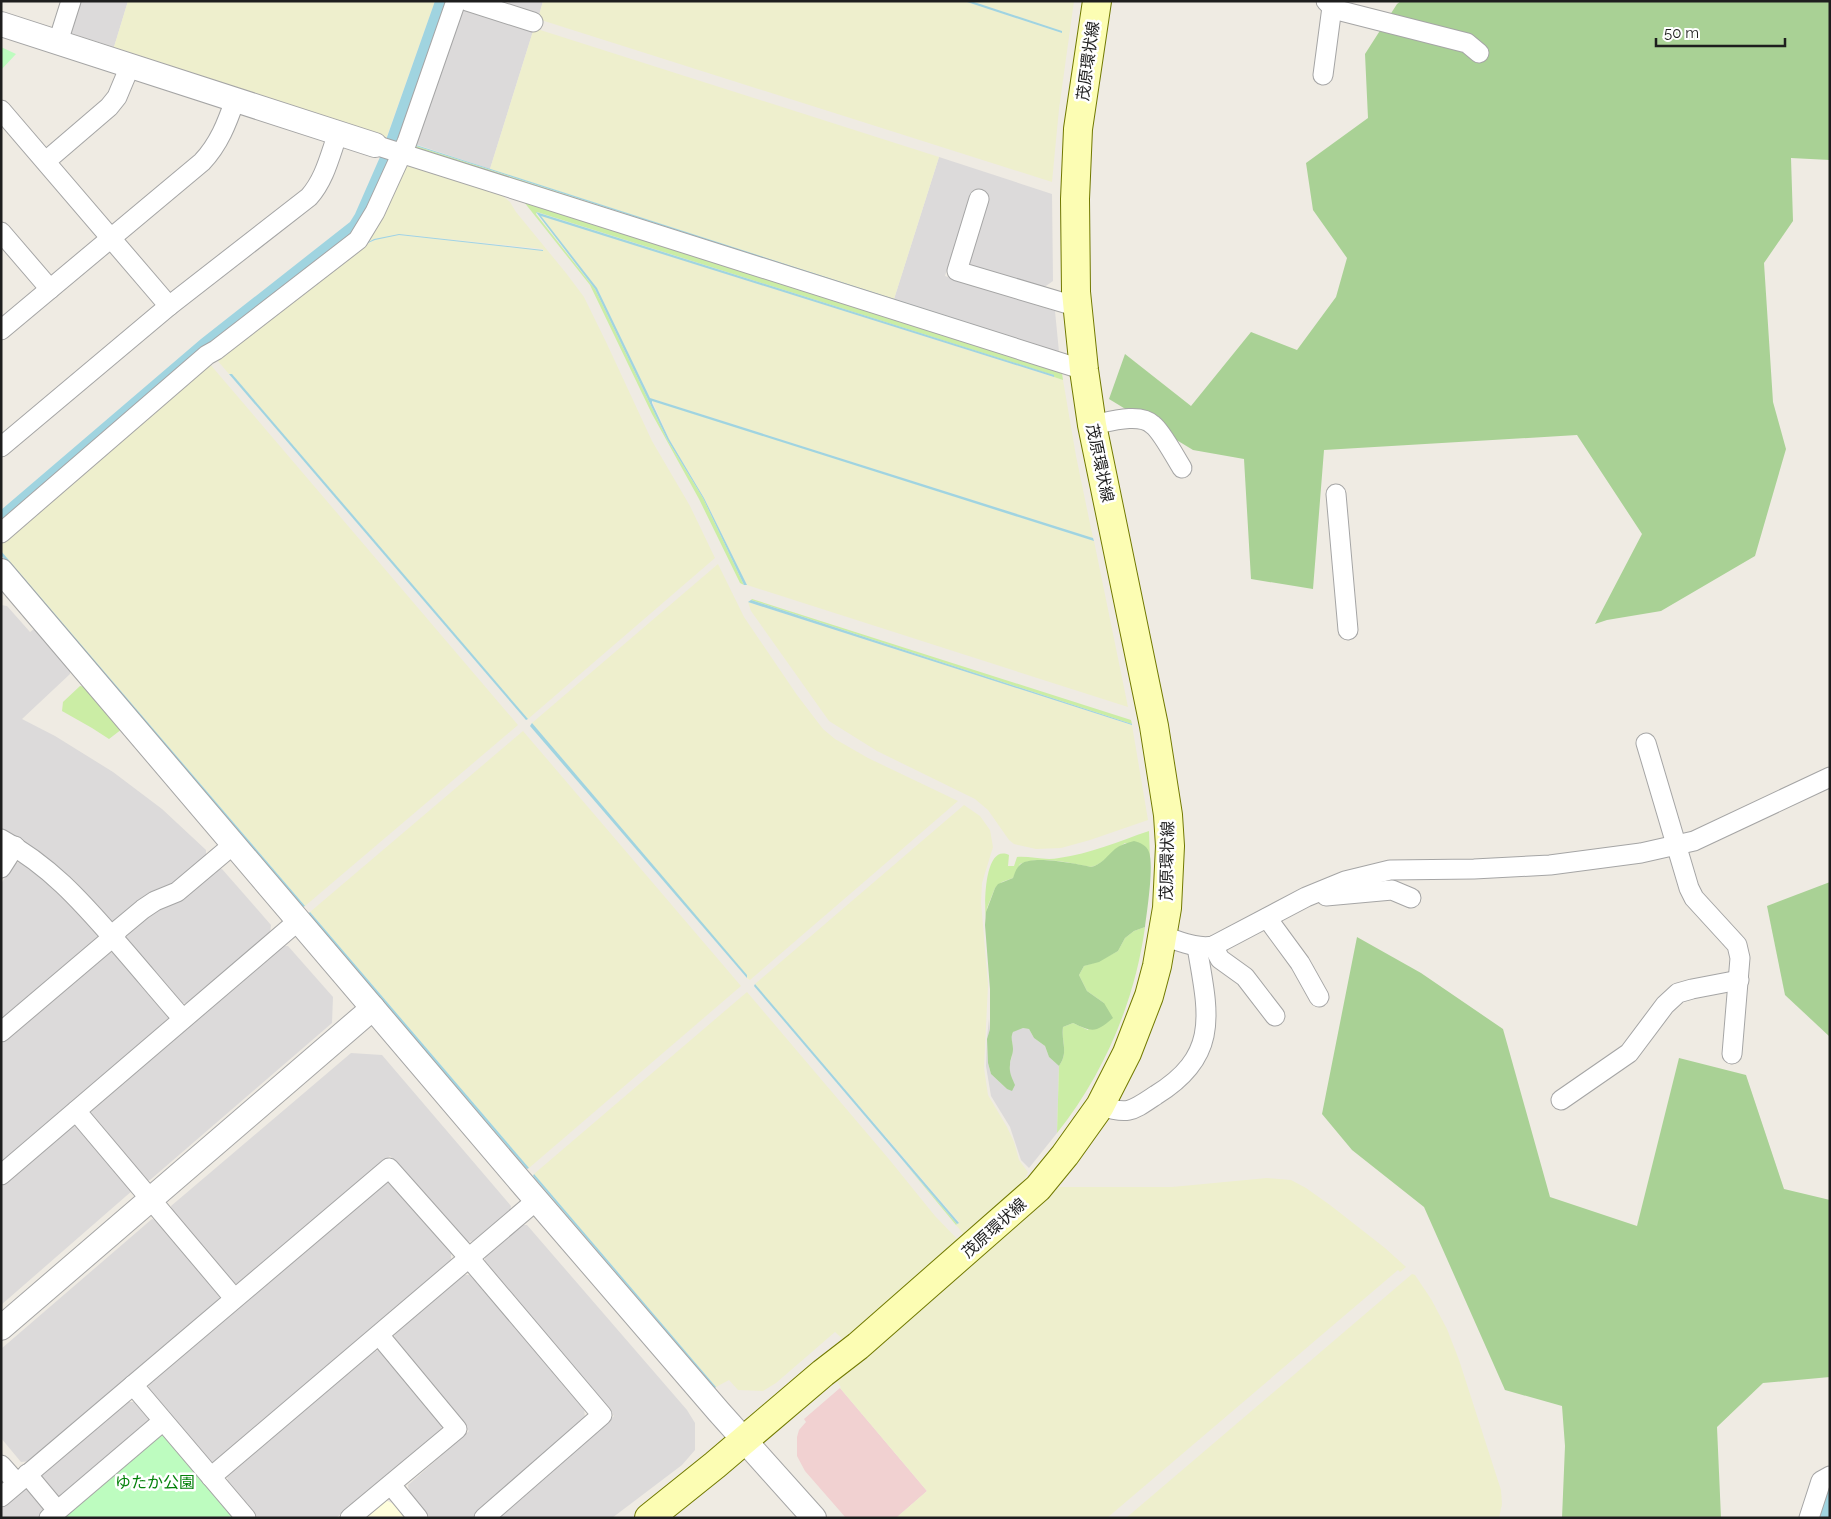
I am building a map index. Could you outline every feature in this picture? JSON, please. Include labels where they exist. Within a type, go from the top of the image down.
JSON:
[{"type":"main road","name":"茂原環状線","points":[[649,1518],[858,1346],[1038,1188],[1100,1106],[1114,1080],[1139,1025],[1157,966],[1163,936],[1170,846],[1165,785],[1092,425],[1078,307],[1075,199],[1078,129],[1097,1]]},
{"type":"street","points":[[58,42],[71,1]]},
{"type":"street","points":[[1,533],[207,355],[358,240],[375,212],[407,142],[456,1]]},
{"type":"street","points":[[467,1],[533,22]]},
{"type":"street","points":[[1323,75],[1329,4],[1341,11],[1467,43],[1479,53]]},
{"type":"street","points":[[1,24],[375,146],[1084,370]]},
{"type":"street","points":[[46,161],[109,107],[117,97],[130,66]]},
{"type":"street","points":[[1,330],[202,162],[212,152],[220,138],[234,100]]},
{"type":"street","points":[[1,110],[169,306]]},
{"type":"street","points":[[1,448],[169,306],[309,198],[317,189],[323,176],[338,133]]},
{"type":"street","points":[[979,199],[957,271],[1078,307]]},
{"type":"street","points":[[1,232],[50,289]]},
{"type":"street","points":[[1092,425],[1126,419],[1141,419],[1153,424],[1182,468]]},
{"type":"street","points":[[1336,494],[1348,630]]},
{"type":"street","points":[[1,571],[234,844],[298,922],[719,1412],[814,1518]]},
{"type":"street","points":[[1646,743],[1689,888],[1694,898],[1737,945],[1740,958],[1739,980],[1732,1054]]},
{"type":"street","points":[[1205,947],[1306,898],[1345,882],[1390,870],[1474,869],[1550,865],[1641,853],[1694,841],[1830,777]]},
{"type":"street","points":[[1,868],[8,843],[36,860],[58,878],[84,904],[183,1019]]},
{"type":"street","points":[[1,1032],[113,937],[143,909],[155,901],[177,892],[234,844]]},
{"type":"street","points":[[1306,898],[1392,890],[1411,898]]},
{"type":"street","points":[[1267,918],[1300,963],[1319,997]]},
{"type":"street","points":[[1,1175],[298,922]]},
{"type":"street","points":[[1163,936],[1205,947],[1245,977],[1274,1016]]},
{"type":"street","points":[[1100,1106],[1116,1111],[1133,1110],[1173,1084],[1194,1062],[1202,1045],[1207,1017],[1205,947]]},
{"type":"street","points":[[1561,1100],[1629,1053],[1665,1006],[1678,993],[1739,980]]},
{"type":"street","points":[[1,1328],[373,1008]]},
{"type":"street","points":[[76,1111],[234,1298]]},
{"type":"street","points":[[1,1497],[389,1168],[469,1258],[602,1415],[484,1518]]},
{"type":"street","points":[[212,1476],[537,1200]]},
{"type":"street","points":[[350,1518],[457,1429],[379,1335]]},
{"type":"street","points":[[133,1386],[246,1518]]},
{"type":"street","points":[[1,1466],[22,1479],[53,1514],[164,1421]]},
{"type":"street","points":[[1810,1518],[1822,1481],[1830,1476]]},
{"type":"street","points":[[391,1485],[418,1518]]},
{"type":"shaded area","points":[[77,1],[128,1],[114,47],[67,32]]},
{"type":"shaded area","points":[[128,1],[435,1],[386,139],[383,135],[114,47]]},
{"type":"shaded area","points":[[509,1],[543,1],[538,19],[507,9]]},
{"type":"shaded area","points":[[543,1],[964,1],[1062,33],[1062,31],[971,1],[1074,1],[1059,109],[1052,182],[538,19]]},
{"type":"shaded area","points":[[462,5],[534,28],[490,169],[412,143]]},
{"type":"shaded area","points":[[534,28],[939,157],[894,299],[490,169]]},
{"type":"shaded area","points":[[939,157],[1052,194],[1053,281],[1043,288],[967,265],[970,196],[945,276],[1055,311],[1059,352],[894,299]]},
{"type":"shaded area","points":[[402,163],[499,193],[510,202],[584,297],[652,441],[690,506],[715,558],[528,719],[232,374],[229,374],[217,360],[342,262]],"holes":[[[399,234],[543,249],[543,251],[398,235],[375,240],[362,247],[374,239]]]},
{"type":"shaded area","points":[[540,215],[1063,380],[1093,538],[650,398],[597,288]]},
{"type":"shaded area","points":[[209,363],[518,725],[305,906],[1,551],[1,542]]},
{"type":"shaded area","points":[[652,400],[1094,541],[1128,707],[747,585],[704,498],[669,439]]},
{"type":"shaded area","points":[[718,564],[744,617],[797,695],[823,729],[835,739],[868,758],[958,801],[750,980],[532,723]]},
{"type":"shaded area","points":[[748,602],[1132,725],[1148,820],[1061,848],[1036,849],[1014,844],[1009,840],[988,810],[975,799],[877,751],[829,721],[751,611]]},
{"type":"shaded area","points":[[1,605],[7,606],[30,632],[38,626],[70,664],[70,674],[22,719],[55,736],[113,772],[162,809],[206,850],[206,859],[182,882],[114,926],[74,880],[54,864],[1,829]]},
{"type":"shaded area","points":[[523,731],[741,986],[529,1168],[310,912]]},
{"type":"shaded area","points":[[964,805],[980,816],[990,830],[993,847],[982,883],[981,902],[988,985],[984,1068],[988,1095],[1007,1127],[1019,1160],[1028,1172],[1025,1179],[1011,1193],[965,1231],[968,1239],[956,1225],[959,1222],[755,984]]},
{"type":"shaded area","points":[[23,862],[61,894],[98,933],[98,938],[1,1020],[1,884],[14,863]]},
{"type":"shaded area","points":[[217,868],[222,869],[271,925],[270,934],[188,1004],[182,1003],[123,935]]},
{"type":"shaded area","points":[[283,946],[288,946],[333,997],[332,1023],[150,1180],[146,1181],[90,1116],[90,1110]]},
{"type":"shaded area","points":[[109,952],[117,954],[169,1014],[171,1020],[1,1165],[1,1044]]},
{"type":"shaded area","points":[[747,992],[935,1216],[962,1244],[846,1342],[835,1332],[776,1383],[763,1391],[738,1390],[729,1380],[716,1387],[534,1174]]},
{"type":"shaded area","points":[[989,1019],[990,1029],[987,1039],[988,1063],[991,1074],[1007,1089],[1013,1046],[1011,1038],[1013,1032],[1018,1029],[1029,1029],[1034,1038],[1045,1046],[1049,1057],[1059,1066],[1057,1133],[1029,1168],[1021,1160],[1010,1127],[991,1096],[986,1066],[987,1038]]},
{"type":"shaded area","points":[[351,1053],[382,1055],[511,1206],[510,1211],[473,1241],[466,1242],[390,1156],[240,1284],[232,1283],[172,1211],[171,1206]]},
{"type":"shaded area","points":[[73,1126],[79,1126],[133,1190],[1,1305],[1,1187]]},
{"type":"shaded area","points":[[1267,1178],[1291,1180],[1306,1188],[1385,1248],[1406,1267],[1400,1272],[1398,1270],[1107,1518],[896,1518],[927,1491],[840,1388],[835,1379],[938,1296],[943,1287],[1055,1189],[1060,1187],[1172,1187]]},
{"type":"shaded area","points":[[390,1182],[451,1253],[451,1261],[217,1462],[209,1462],[148,1391],[149,1384],[382,1183]]},
{"type":"shaded area","points":[[152,1219],[156,1220],[219,1294],[220,1299],[30,1461],[21,1462],[1,1438],[1,1349]]},
{"type":"shaded area","points":[[521,1225],[527,1225],[687,1410],[695,1423],[695,1450],[682,1465],[612,1518],[497,1518],[614,1416],[485,1263],[485,1255]]},
{"type":"shaded area","points":[[1412,1274],[1415,1275],[1431,1299],[1447,1329],[1459,1360],[1501,1490],[1502,1504],[1499,1518],[1126,1518]]},
{"type":"shaded area","points":[[462,1275],[470,1275],[584,1408],[585,1418],[474,1518],[430,1518],[409,1492],[408,1485],[469,1431],[395,1342],[394,1333]]},
{"type":"shaded area","points":[[380,1350],[442,1423],[441,1431],[336,1518],[256,1518],[228,1484],[227,1475],[372,1351]]},
{"type":"shaded area","points":[[840,1388],[927,1491],[896,1518],[846,1518],[805,1471],[797,1456],[797,1437],[799,1430],[806,1422],[804,1419]]},
{"type":"shaded area","points":[[126,1402],[134,1402],[151,1422],[59,1503],[40,1475]]},
{"type":"shaded area","points":[[25,1488],[32,1490],[50,1511],[42,1518],[1,1518],[1,1509]]},
{"type":"shaded area","points":[[385,1500],[394,1504],[406,1518],[364,1518]]},
{"type":"green space","points":[[1401,1],[1830,1],[1830,160],[1791,158],[1793,221],[1764,263],[1773,402],[1786,449],[1755,556],[1661,611],[1607,620],[1595,624],[1642,534],[1577,435],[1324,450],[1313,589],[1251,579],[1244,459],[1193,450],[1109,399],[1125,354],[1191,406],[1251,332],[1297,350],[1336,297],[1347,258],[1313,210],[1306,163],[1368,118],[1365,54],[1397,4]]},
{"type":"green space","points":[[1,47],[16,54],[1,70]]},
{"type":"green space","points":[[412,143],[416,146],[1060,354],[414,149]]},
{"type":"green space","points":[[524,202],[1062,373],[1063,380],[1053,375],[537,212],[536,214],[595,289],[667,439],[703,498],[744,585],[740,583],[699,499],[652,414],[590,285]]},
{"type":"green space","points":[[751,600],[1131,720],[1132,724]]},
{"type":"green space","points":[[80,686],[86,687],[122,729],[109,739],[62,711],[63,702]]},
{"type":"green space","points":[[1149,831],[1150,859],[1148,851],[1125,843],[1100,863],[1091,867],[1046,860],[1028,861],[1020,864],[1013,878],[1002,882],[995,888],[987,908],[986,918],[987,878],[990,866],[995,858],[1001,854],[1009,855],[1008,866],[1014,866],[1017,857],[1054,859],[1071,856]]},
{"type":"green space","points":[[1134,841],[1146,848],[1150,859],[1150,889],[1145,927],[1134,931],[1125,938],[1118,951],[1099,962],[1084,966],[1079,975],[1087,991],[1104,1003],[1113,1018],[1094,1030],[1073,1023],[1063,1027],[1064,1056],[1059,1066],[1049,1057],[1045,1046],[1034,1038],[1029,1029],[1023,1028],[1013,1032],[1013,1051],[1010,1068],[1015,1085],[1012,1091],[1007,1089],[991,1074],[988,1063],[987,1039],[990,1029],[990,989],[985,925],[986,912],[995,888],[998,884],[1013,878],[1018,867],[1027,861],[1045,860],[1091,867],[1101,862],[1117,848]]},
{"type":"green space","points":[[1830,882],[1830,1037],[1785,995],[1767,906]]},
{"type":"green space","points":[[1145,927],[1134,982],[1115,1036],[1089,1086],[1057,1133],[1059,1066],[1064,1056],[1063,1027],[1073,1023],[1088,1030],[1104,1003],[1087,991],[1079,975],[1084,966],[1118,951],[1125,938],[1134,931]]},
{"type":"green space","points":[[1357,937],[1421,973],[1503,1029],[1550,1197],[1637,1226],[1679,1058],[1746,1075],[1784,1189],[1830,1200],[1830,1377],[1763,1383],[1717,1427],[1721,1518],[1562,1518],[1565,1446],[1562,1406],[1505,1390],[1424,1207],[1352,1150],[1322,1114]]},
{"type":"green space","points":[[903,1161],[957,1224],[956,1225]]},
{"type":"green space","name":"ゆたか公園","points":[[160,1432],[233,1518],[60,1518]]},
{"type":"water","points":[[435,1],[446,1],[391,160],[356,229],[1,522],[1,510],[201,339],[350,222],[380,157]]},
{"type":"water","points":[[964,1],[971,1],[1062,31],[1062,33]]},
{"type":"water","points":[[416,146],[1059,352],[1060,354]]},
{"type":"water","points":[[536,212],[1054,375],[1054,377],[541,216],[597,288],[650,398],[1093,538],[1094,541],[652,401],[669,439],[704,498],[747,585],[744,585],[703,498],[667,439],[595,289]]},
{"type":"water","points":[[399,234],[543,251],[399,235],[375,240],[361,246],[374,239]]},
{"type":"water","points":[[229,374],[232,374],[528,719],[526,720]]},
{"type":"water","points":[[1,551],[305,906],[303,907],[1,555]]},
{"type":"water","points":[[751,600],[1132,724],[1132,725],[748,602]]},
{"type":"water","points":[[532,723],[747,975],[747,978],[530,726]]},
{"type":"water","points":[[310,912],[529,1168],[527,1169],[308,914]]},
{"type":"water","points":[[755,984],[959,1223],[957,1224],[754,986]]},
{"type":"water","points":[[534,1174],[716,1387],[715,1388],[533,1176]]},
{"type":"water","points":[[1830,1484],[1830,1518],[1814,1518]]}]
